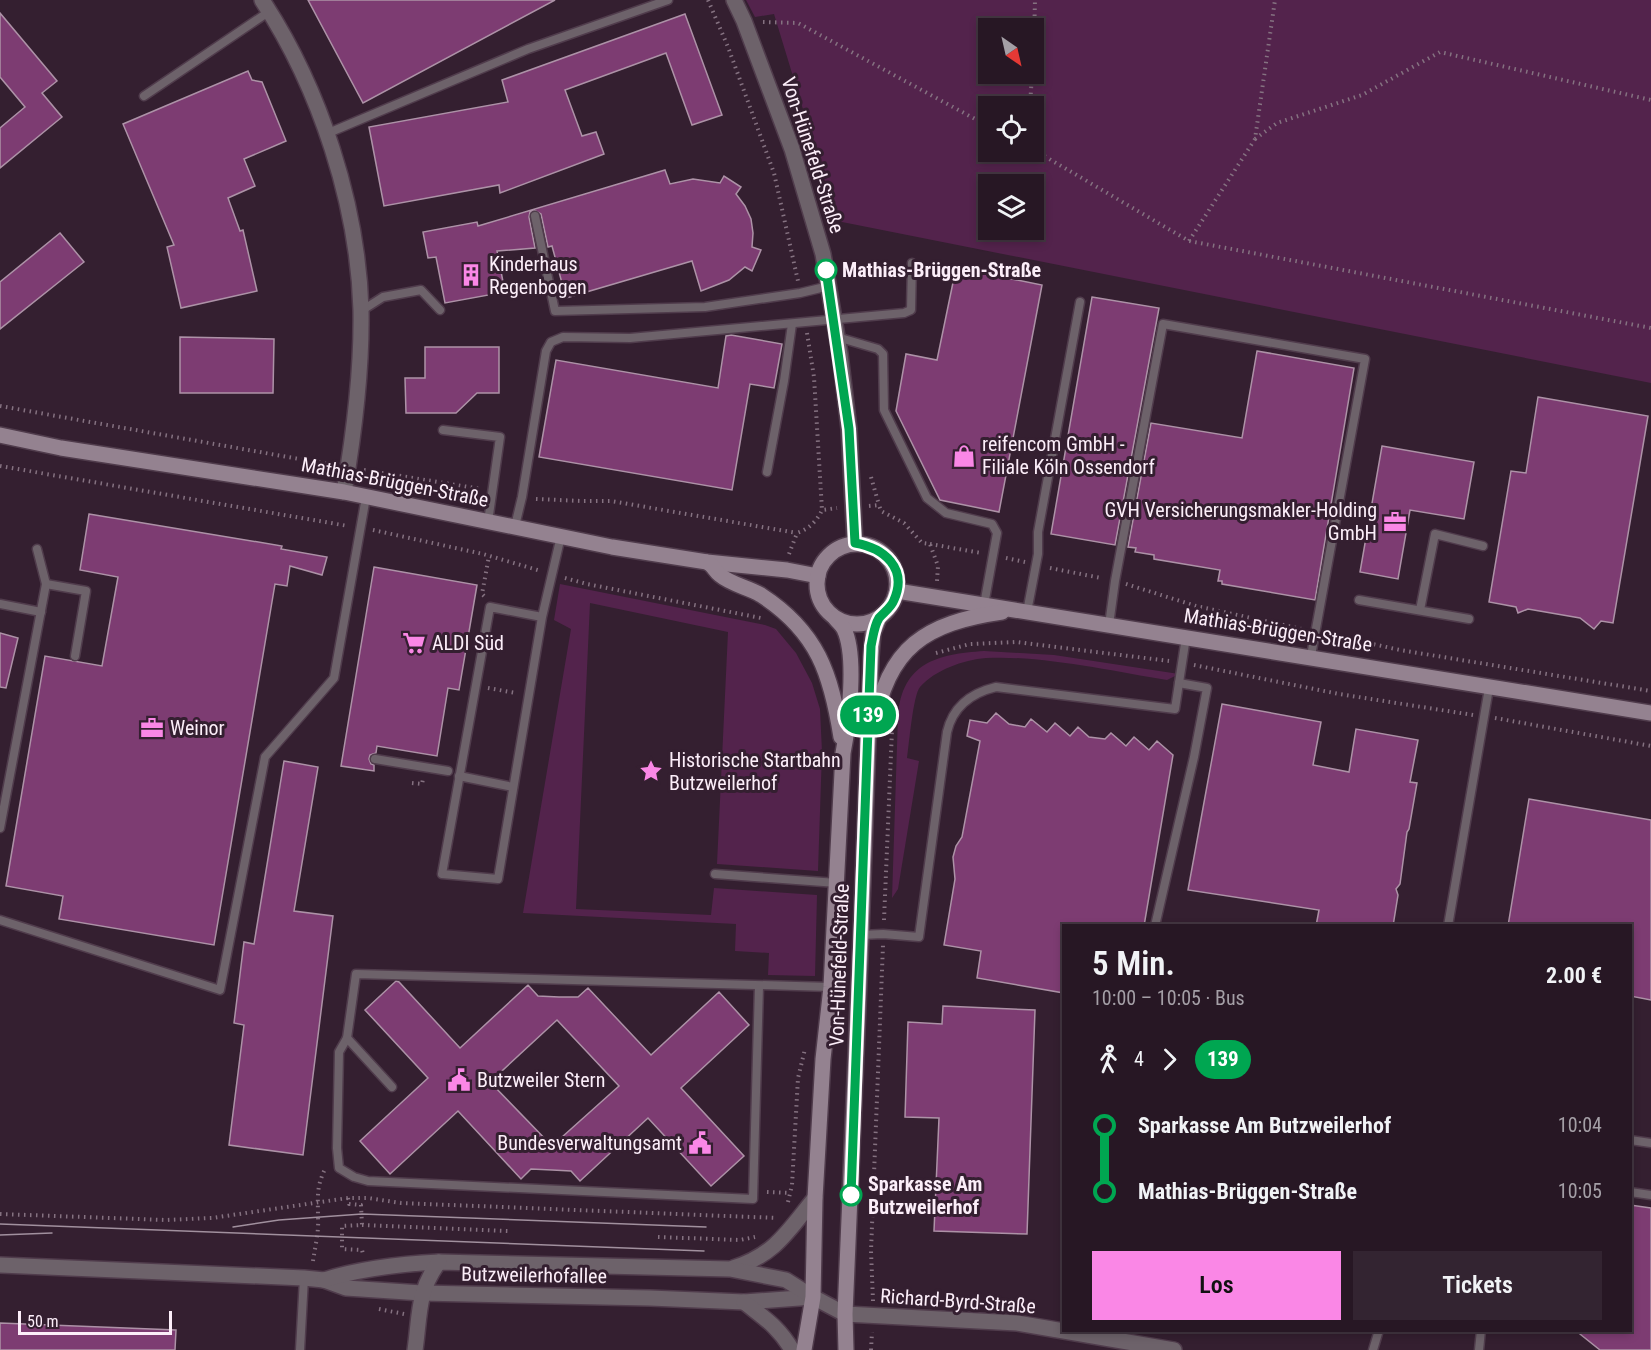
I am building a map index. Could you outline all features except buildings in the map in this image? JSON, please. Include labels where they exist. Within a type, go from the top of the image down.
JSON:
[{"type":"street","name":"Von-Hünefeld-Straße","points":[[734,0],[792,149],[823,254],[849,429],[855,543]]},
{"type":"street","points":[[266,6],[286,37],[314,96],[355,238],[361,311],[357,387],[344,492]]},
{"type":"street","name":"Mathias-Brüggen-Straße","points":[[0,435],[62,448],[344,492],[612,547],[818,576]]},
{"type":"street","points":[[855,543],[880,550],[889,558],[895,568],[897,591],[888,611],[879,618],[866,623],[851,624],[835,618],[824,607],[817,592],[818,576],[822,564],[834,551],[855,543]]},
{"type":"street","points":[[707,562],[718,574],[731,582],[749,588],[776,606],[814,647],[823,662],[831,685],[843,753]]},
{"type":"street","name":"Mathias-Brüggen-Straße","points":[[897,591],[1651,713]]},
{"type":"street","points":[[866,781],[875,722],[885,686],[902,654],[924,636],[948,626],[982,616],[1024,611]]},
{"type":"street","name":"Von-Hünefeld-Straße","points":[[804,1350],[813,1297],[815,1198],[823,1059],[831,987],[843,753],[848,727],[850,657],[848,640],[843,628],[835,618]]},
{"type":"street","name":"Von-Hünefeld-Straße","points":[[846,1350],[845,1314],[871,646],[879,618]]},
{"type":"street","name":"Butzweilerhofallee","points":[[730,1269],[752,1262],[815,1198]]},
{"type":"street","points":[[415,1350],[422,1293],[428,1276],[439,1262]]},
{"type":"street","name":"Butzweilerhofallee","points":[[312,1279],[376,1267],[439,1262],[730,1269],[786,1280],[813,1297]]},
{"type":"street","name":"Butzweilerhofallee","points":[[0,1265],[312,1279],[346,1288],[422,1293],[744,1302],[813,1297]]},
{"type":"street","points":[[813,1297],[845,1314]]},
{"type":"street","points":[[744,1302],[771,1322],[784,1335],[792,1350]]},
{"type":"street","name":"Richard-Byrd-Straße","points":[[845,1314],[1017,1323],[1062,1331]]},
{"type":"street","name":"Richard-Byrd-Straße","points":[[1068,1332],[1171,1350]]},
{"type":"lane","points":[[326,134],[528,49],[668,0]]},
{"type":"lane","points":[[144,96],[266,6]]},
{"type":"lane","points":[[535,216],[555,311],[705,307],[800,293],[829,286]]},
{"type":"lane","points":[[515,526],[522,497],[546,351],[551,342],[562,337],[630,338],[792,324],[834,318],[904,314],[910,309],[912,263]]},
{"type":"lane","points":[[361,311],[383,297],[421,290],[440,310]]},
{"type":"lane","points":[[1024,611],[1036,565],[1038,532],[1080,302]]},
{"type":"lane","points":[[767,472],[792,324]]},
{"type":"lane","points":[[1109,625],[1115,581],[1163,324],[1365,359],[1311,657]]},
{"type":"lane","points":[[837,337],[870,346],[883,354],[884,410],[927,498],[946,513],[992,524],[998,533],[984,605]]},
{"type":"lane","points":[[443,430],[500,437],[488,522]]},
{"type":"lane","points":[[0,920],[220,990],[266,757],[334,678],[366,497]]},
{"type":"lane","points":[[1420,610],[1435,534],[1483,546]]},
{"type":"lane","points":[[542,617],[490,607],[442,874],[498,879],[542,617],[561,536]]},
{"type":"lane","points":[[0,828],[46,584],[37,549]]},
{"type":"lane","points":[[46,584],[87,591],[75,656]]},
{"type":"lane","points":[[1359,600],[1469,619]]},
{"type":"lane","points":[[0,604],[41,612]]},
{"type":"lane","points":[[861,935],[919,937],[947,732],[951,718],[959,707],[983,690],[996,687],[1175,709],[1186,636]]},
{"type":"lane","points":[[1155,924],[1194,757],[1207,688],[1179,684]]},
{"type":"lane","points":[[1448,924],[1489,688]]},
{"type":"lane","points":[[375,759],[448,771]]},
{"type":"lane","points":[[459,776],[513,787]]},
{"type":"lane","points":[[715,874],[837,883]]},
{"type":"lane","points":[[759,986],[753,1199],[368,1181],[354,1177],[339,1168],[337,1148],[339,1052],[347,1038],[356,974],[831,987]]},
{"type":"lane","points":[[347,1038],[392,1087]]},
{"type":"lane","points":[[1632,1140],[1651,1143]]},
{"type":"lane","points":[[1632,1192],[1651,1195]]},
{"type":"lane","points":[[300,1350],[312,1279]]},
{"type":"lane","points":[[1372,1350],[1378,1332]]},
{"type":"lane","points":[[1479,1350],[1481,1332]]},
{"type":"path","points":[[708,0],[728,47],[774,173],[800,293]]},
{"type":"path","points":[[1035,0],[1035,18]]},
{"type":"path","points":[[1255,139],[1275,0]]},
{"type":"path","points":[[744,21],[798,23],[978,121]]},
{"type":"path","points":[[1189,241],[1255,139],[1277,123],[1362,95],[1440,52],[1651,100]]},
{"type":"path","points":[[1044,156],[1189,241],[1651,328]]},
{"type":"path","points":[[805,322],[814,377],[822,510]]},
{"type":"path","points":[[0,406],[348,468],[398,474],[492,491]]},
{"type":"path","points":[[0,466],[409,537],[489,556],[587,584],[767,620]]},
{"type":"path","points":[[522,497],[548,500],[610,501],[797,533]]},
{"type":"path","points":[[930,544],[1115,581],[1196,606],[1410,652],[1651,691]]},
{"type":"path","points":[[489,556],[482,594],[490,607]]},
{"type":"path","points":[[933,654],[970,644],[1016,642],[1182,663],[1339,694],[1484,716],[1651,746]]},
{"type":"path","points":[[476,686],[529,696]]},
{"type":"path","points":[[871,1350],[870,1221],[893,725]]},
{"type":"path","points":[[412,783],[422,784],[422,781]]},
{"type":"path","points":[[787,1212],[794,1173],[798,1078],[807,1044]]},
{"type":"path","points":[[312,1279],[317,1237],[316,1204],[320,1179],[337,1148]]},
{"type":"path","points":[[753,1192],[790,1193]]},
{"type":"path","points":[[348,1198],[349,1204],[361,1205],[362,1225]]},
{"type":"path","points":[[0,1214],[166,1220],[212,1218],[348,1198],[368,1198],[401,1203],[782,1219],[777,1237],[740,1240],[658,1238]]},
{"type":"path","points":[[363,1253],[362,1250],[342,1249],[342,1226],[508,1232]]},
{"type":"shaded area","points":[[746,0],[1651,0],[1651,383],[837,221],[774,14],[755,17]]},
{"type":"shaded area","points":[[560,584],[776,629],[796,653],[812,683],[820,709],[822,752],[818,871],[717,864],[728,632],[590,603],[576,909],[711,915],[714,888],[817,895],[815,976],[768,975],[769,953],[735,951],[736,924],[523,913],[571,629],[554,620]]},
{"type":"shaded area","points":[[984,651],[1054,655],[1179,674],[1167,680],[1053,661],[986,658],[950,667],[926,681],[920,687],[913,710],[907,758],[919,761],[898,889],[892,898],[898,716],[901,698],[915,673],[925,665],[951,655]]},
{"type":"tram line","points":[[233,1227],[279,1220],[362,1214],[706,1227]]},
{"type":"tram line","points":[[0,1224],[704,1251]]},
{"type":"tram line","points":[[0,1235],[52,1233]]},
{"type":"bus line","name":"139","points":[[826,270],[840,354],[849,429],[855,543],[880,550],[895,568],[897,580],[894,601],[888,611],[879,618],[871,646],[851,1195]]},
{"type":"place","name":"Mathias-Brüggen-Straße","points":[[826,270]]},
{"type":"place","name":"Kinderhaus Regenbogen","points":[[471,275]]},
{"type":"place","name":"reifencom GmbH - Filiale Köln Ossendorf","points":[[964,456]]},
{"type":"place","name":"GVH Versicherungsmakler-Holding GmbH","points":[[1395,522]]},
{"type":"place","name":"ALDI Süd","points":[[414,643]]},
{"type":"place","name":"Weinor","points":[[152,728]]},
{"type":"place","name":"Historische Startbahn Butzweilerhof","points":[[651,771]]},
{"type":"place","name":"Butzweiler Stern","points":[[459,1080]]},
{"type":"place","name":"Bundesverwaltungsamt","points":[[700,1143]]},
{"type":"place","name":"Sparkasse Am Butzweilerhof","points":[[851,1195]]}]
